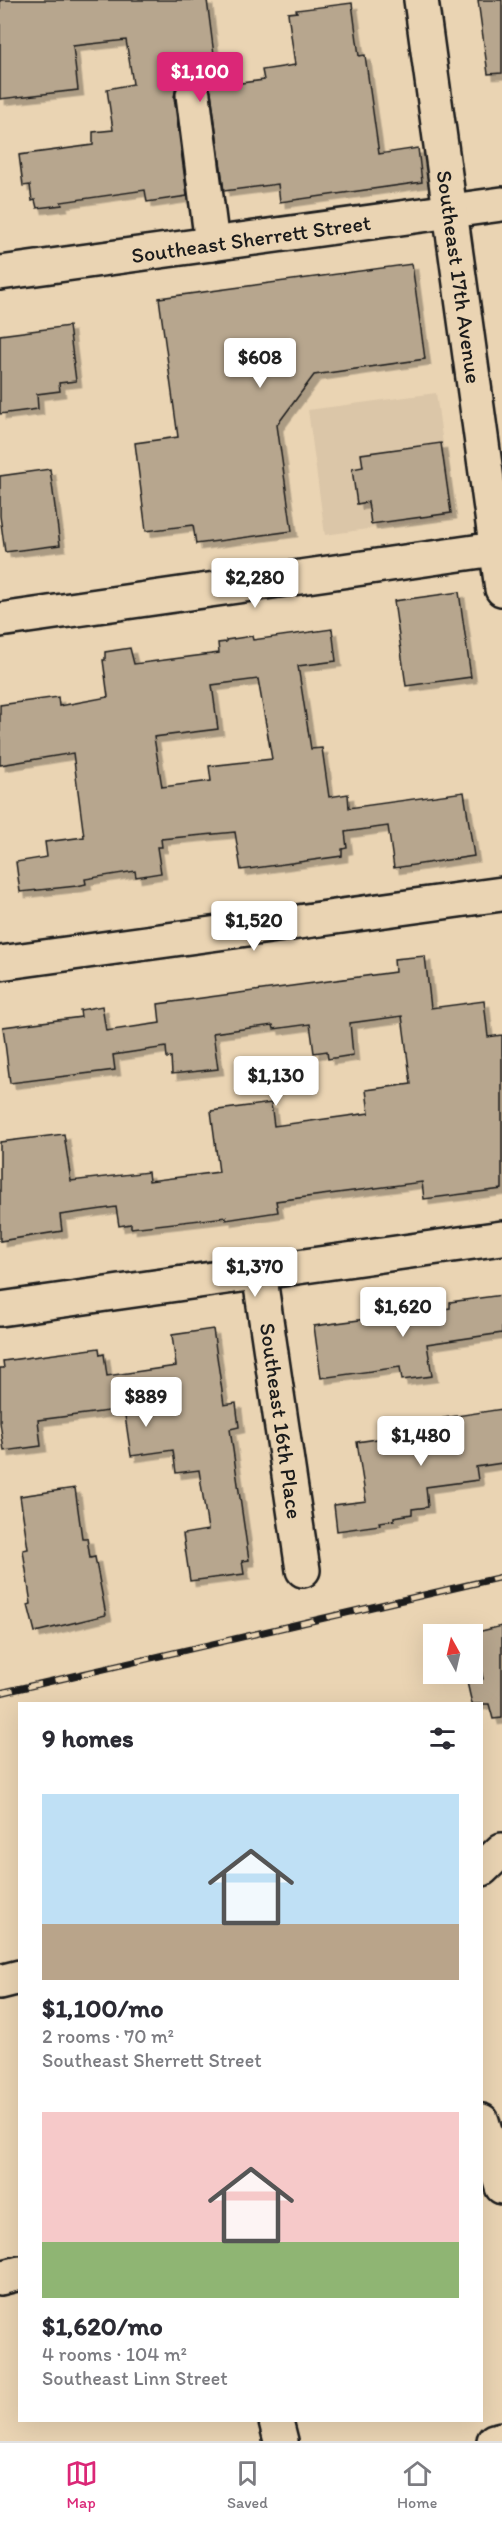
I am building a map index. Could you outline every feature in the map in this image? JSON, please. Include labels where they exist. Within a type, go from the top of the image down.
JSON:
[{"type":"street","name":"Southeast 17th Avenue","points":[[421,0],[499,548],[502,589]]},
{"type":"street","points":[[193,94],[212,244]]},
{"type":"street","name":"Southeast Sherrett Street","points":[[0,273],[502,204]]},
{"type":"street","points":[[0,620],[499,548]]},
{"type":"street","points":[[0,963],[502,894]]},
{"type":"street","points":[[0,1309],[502,1238]]},
{"type":"street","name":"Southeast 16th Place","points":[[259,1272],[303,1570]]},
{"type":"street","points":[[483,1868],[502,1850]]},
{"type":"street","points":[[0,1982],[18,1978]]},
{"type":"street","points":[[483,2124],[502,2187]]},
{"type":"street","points":[[0,2278],[18,2274]]},
{"type":"street","points":[[276,2422],[280,2441]]},
{"type":"street","points":[[494,2441],[502,2439]]},
{"type":"shaded area","points":[[436,393],[453,517],[325,535],[308,410]]},
{"type":"building","points":[[0,0],[207,0],[218,86],[264,80],[262,70],[295,65],[288,13],[352,3],[359,56],[365,55],[379,154],[418,148],[422,182],[280,202],[278,184],[224,191],[211,92],[208,84],[201,78],[191,76],[181,80],[176,87],[174,97],[187,196],[147,202],[145,190],[61,202],[62,205],[37,208],[35,200],[32,201],[30,185],[23,186],[19,155],[93,145],[93,132],[113,130],[107,89],[133,84],[126,40],[73,46],[78,90],[0,99]]},
{"type":"building","points":[[478,0],[502,0],[502,73],[488,74]]},
{"type":"building","points":[[412,264],[425,359],[314,375],[277,425],[292,531],[196,544],[193,525],[146,531],[135,443],[178,437],[159,298]]},
{"type":"building","points":[[69,326],[76,381],[59,383],[60,391],[37,394],[38,409],[0,414],[0,335]]},
{"type":"building","points":[[441,443],[451,513],[371,524],[368,502],[357,504],[352,469],[363,467],[361,454]]},
{"type":"building","points":[[50,469],[60,545],[5,552],[0,516],[0,476]]},
{"type":"building","points":[[459,592],[471,677],[406,686],[394,601]]},
{"type":"building","points":[[332,629],[336,661],[298,666],[311,749],[322,748],[329,797],[348,794],[349,808],[464,792],[474,856],[394,868],[388,826],[345,832],[347,848],[342,849],[342,856],[241,870],[235,832],[161,839],[162,847],[157,847],[161,873],[136,877],[135,871],[85,879],[86,884],[77,886],[20,892],[16,862],[47,857],[45,842],[84,837],[73,753],[0,765],[0,705],[58,697],[59,706],[108,697],[103,660],[105,660],[105,652],[130,648],[134,664],[219,653],[218,643],[252,636],[253,640]],"holes":[[[258,679],[272,759],[209,766],[211,781],[162,787],[154,737],[218,729],[212,685]]]},
{"type":"building","points":[[425,956],[431,1008],[484,1001],[488,1037],[502,1035],[502,1189],[424,1199],[422,1182],[276,1201],[278,1212],[226,1220],[226,1217],[131,1228],[131,1224],[119,1226],[116,1207],[60,1215],[62,1231],[0,1241],[0,1142],[64,1134],[71,1181],[148,1172],[149,1181],[219,1172],[211,1111],[271,1103],[274,1126],[369,1113],[366,1090],[411,1084],[402,1016],[350,1023],[353,1055],[328,1059],[327,1051],[314,1053],[310,1024],[274,1029],[273,1025],[213,1033],[218,1069],[172,1074],[171,1057],[167,1058],[166,1047],[113,1055],[115,1070],[10,1083],[3,1027],[81,1017],[80,1010],[102,1006],[106,1031],[160,1023],[158,1004],[395,972],[394,959]]},
{"type":"building","points":[[502,1295],[502,1333],[427,1344],[432,1376],[402,1380],[400,1367],[321,1378],[314,1326],[450,1308],[450,1302]]},
{"type":"building","points":[[213,1329],[224,1405],[236,1403],[239,1427],[230,1429],[249,1560],[242,1561],[244,1574],[190,1581],[183,1534],[208,1530],[199,1470],[176,1473],[173,1450],[131,1456],[124,1409],[38,1420],[41,1446],[4,1451],[0,1422],[0,1368],[4,1368],[3,1361],[99,1348],[100,1355],[104,1354],[107,1376],[176,1366],[172,1335]]},
{"type":"building","points":[[502,1409],[502,1463],[476,1467],[478,1480],[426,1487],[428,1507],[412,1509],[412,1514],[379,1522],[380,1525],[337,1531],[334,1505],[366,1501],[357,1442],[445,1429],[443,1418]]},
{"type":"building","points":[[75,1488],[82,1538],[87,1538],[90,1558],[95,1557],[106,1615],[35,1632],[28,1605],[31,1604],[23,1550],[28,1549],[20,1496]]},
{"type":"building","points":[[502,1626],[502,1718],[493,1719],[489,1704],[472,1702],[467,1684],[483,1684],[483,1631]]},
{"type":"railway","points":[[0,1693],[502,1577]]}]
